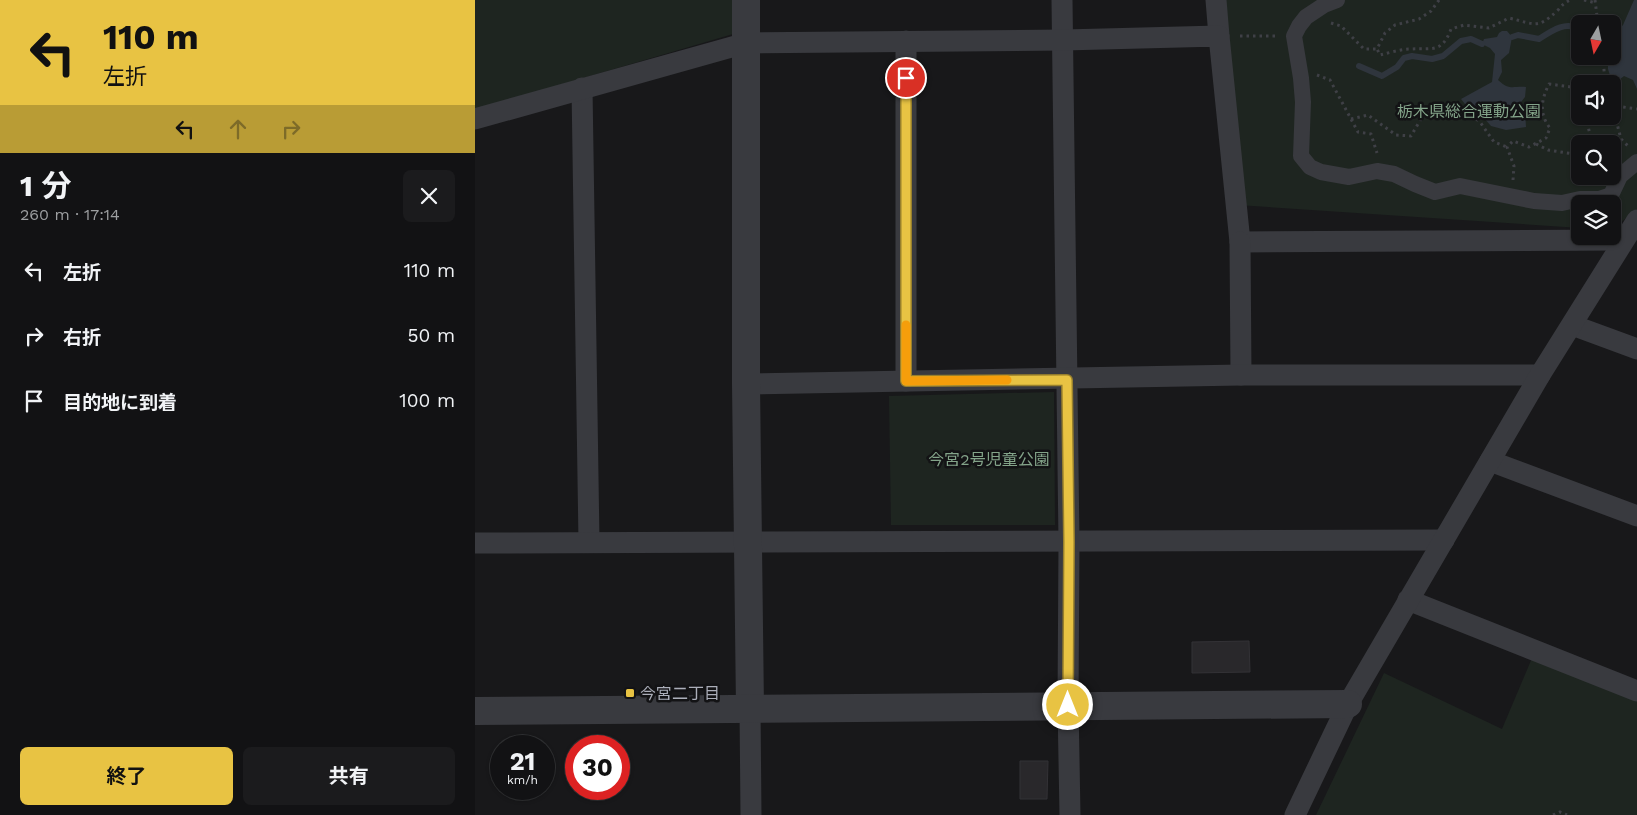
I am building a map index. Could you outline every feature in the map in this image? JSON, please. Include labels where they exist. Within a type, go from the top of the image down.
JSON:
[{"type":"street","points":[[746,0],[746,384],[751,815]]},
{"type":"street","points":[[1063,0],[1070,815]]},
{"type":"street","points":[[1216,0],[1240,242],[1241,376]]},
{"type":"street","points":[[1337,0],[1324,5],[1306,17],[1299,26],[1295,36],[1303,102],[1301,156],[1309,168],[1321,172],[1349,176],[1377,171],[1384,172],[1394,174],[1435,192],[1460,186],[1526,200],[1562,203],[1580,199],[1599,200],[1611,196],[1620,176],[1634,156]]},
{"type":"street","points":[[475,119],[746,44],[1219,36]]},
{"type":"street","points":[[906,40],[906,381]]},
{"type":"street","points":[[582,88],[589,542]]},
{"type":"street","points":[[1295,815],[1348,704],[1540,374],[1637,220]]},
{"type":"street","points":[[1240,242],[1623,240]]},
{"type":"street","points":[[1572,324],[1637,349]]},
{"type":"street","points":[[746,384],[1241,376],[1540,374]]},
{"type":"street","points":[[1490,461],[1637,516]]},
{"type":"street","points":[[475,543],[1444,540]]},
{"type":"street","points":[[1409,600],[1637,691]]},
{"type":"street","points":[[475,712],[1068,705],[1348,704]]},
{"type":"path","points":[[1439,0],[1431,11],[1419,19],[1395,25],[1385,33],[1377,49],[1379,55],[1409,49],[1431,50],[1441,47],[1448,38],[1451,29],[1464,25],[1489,28],[1509,18],[1528,24],[1539,23],[1548,20],[1566,2],[1571,0]]},
{"type":"path","points":[[1584,0],[1595,1],[1597,15]]},
{"type":"path","points":[[1306,17],[1341,26],[1364,49],[1377,49]]},
{"type":"path","points":[[1219,36],[1295,36]]},
{"type":"path","points":[[1301,78],[1313,74],[1330,80],[1358,132],[1371,134],[1384,172]]},
{"type":"path","points":[[1507,147],[1513,141],[1529,147],[1546,138],[1550,128],[1543,120],[1541,105],[1544,93],[1549,84],[1571,87]]},
{"type":"path","points":[[1621,105],[1637,109]]},
{"type":"path","points":[[1351,119],[1368,116],[1396,135],[1411,136],[1425,112],[1463,109],[1480,122],[1493,142],[1507,147]]},
{"type":"path","points":[[1617,125],[1621,139],[1634,156]]},
{"type":"path","points":[[1536,144],[1548,150],[1571,154]]},
{"type":"path","points":[[1507,147],[1514,166],[1513,186],[1526,200]]},
{"type":"path","points":[[1553,815],[1561,812],[1567,815]]},
{"type":"green space","points":[[475,0],[732,0],[733,34],[475,110]]},
{"type":"green space","name":"栃木県総合運動公園","points":[[1221,0],[1637,0],[1637,209],[1621,222],[1621,195],[1571,195],[1571,227],[1238,205]]},
{"type":"green space","name":"今宮2号児童公園","points":[[1054,392],[1055,525],[891,525],[889,396]]},
{"type":"green space","points":[[1532,658],[1637,699],[1637,815],[1316,815],[1384,673],[1502,729]]},
{"type":"shaded area","points":[[1634,0],[1637,0],[1637,89],[1633,80],[1624,76],[1621,78],[1621,75],[1610,75],[1608,69],[1608,65],[1621,65],[1621,27]]},
{"type":"shaded area","points":[[1502,31],[1507,31],[1512,37],[1509,53],[1501,60],[1502,72],[1498,80],[1508,87],[1526,87],[1525,97],[1521,102],[1525,111],[1526,127],[1506,130],[1491,126],[1461,99],[1492,82],[1495,54],[1490,48],[1482,44],[1484,39],[1497,37]]},
{"type":"building","points":[[1249,641],[1250,672],[1192,673],[1192,642]]},
{"type":"building","points":[[1020,761],[1048,761],[1047,799],[1020,799]]},
{"type":"waterway","points":[[1512,37],[1518,35],[1539,39],[1559,28],[1571,26]]},
{"type":"waterway","points":[[1359,66],[1382,76],[1397,67],[1404,58],[1412,56],[1432,59],[1443,56],[1461,41],[1471,39],[1482,44]]},
{"type":"slow traffic","points":[[906,325],[906,381],[1007,380]]},
{"type":"place","name":"今宮二丁目","points":[[630,693]]},
{"type":"route","points":[[906,78],[906,381],[1067,380],[1069,542],[1068,705]]}]
